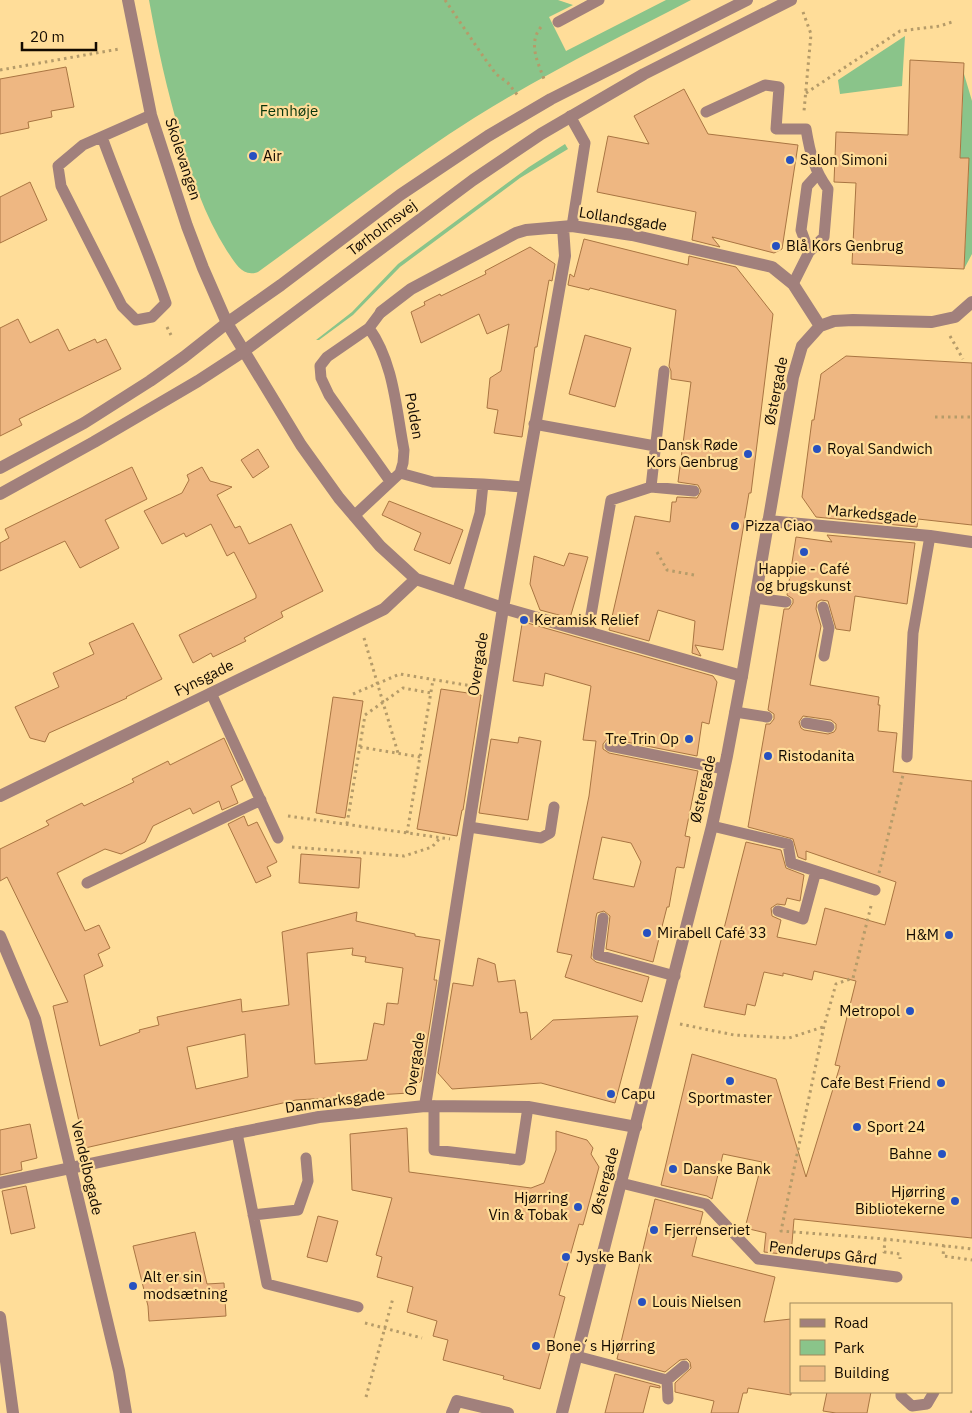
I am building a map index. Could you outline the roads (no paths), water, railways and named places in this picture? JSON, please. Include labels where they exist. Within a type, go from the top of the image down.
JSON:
[{"type":"street","name":"Skolevangen","points":[[128,0],[151,115],[202,268],[227,323]]},
{"type":"street","name":"Tørholmsvej","points":[[0,468],[84,423],[150,381],[400,195],[457,156],[551,99],[747,0]]},
{"type":"street","name":"Tørholmsvej","points":[[0,494],[103,437],[198,381],[244,351],[473,180],[541,134],[644,74],[791,0]]},
{"type":"street","name":"Lollandsgade","points":[[380,312],[411,288],[516,233],[526,230],[567,227],[632,235],[772,267],[793,284],[820,326]]},
{"type":"street","name":"Overgade","points":[[429,1106],[490,689],[523,487],[565,256],[567,227]]},
{"type":"street","points":[[820,326],[834,321],[853,320],[932,322],[954,317],[972,302]]},
{"type":"street","points":[[227,323],[301,445],[339,498],[380,546],[416,579],[503,608],[742,676]]},
{"type":"street","name":"Østergade","points":[[562,1413],[712,826],[742,676],[793,378],[802,346],[820,326]]},
{"type":"street","name":"Markedsgade","points":[[768,521],[930,536],[972,542]]},
{"type":"street","name":"Fynsgade","points":[[0,796],[384,608],[416,579]]},
{"type":"street","name":"Vendelbogade","points":[[0,936],[35,1019],[119,1371],[126,1413]]},
{"type":"street","name":"Danmarksgade","points":[[0,1184],[319,1117],[429,1106],[528,1108],[636,1127]]},
{"type":"street","points":[[0,1317],[13,1413]]},
{"type":"street","points":[[452,1413],[457,1401],[508,1413]]},
{"type":"lane","points":[[558,22],[587,3],[599,0]]},
{"type":"lane","points":[[706,112],[765,85],[779,87],[776,129],[806,129],[817,175],[828,189],[824,237],[809,252],[793,284]]},
{"type":"lane","points":[[102,138],[166,302],[152,317],[136,320],[122,306],[61,186],[58,166],[83,145],[151,115]]},
{"type":"lane","points":[[567,227],[585,143],[570,116]]},
{"type":"lane","points":[[809,252],[801,230],[807,186],[817,175]]},
{"type":"lane","points":[[380,312],[369,328],[327,357],[320,366],[321,378],[329,395],[390,481]]},
{"type":"lane","name":"Polden","points":[[369,328],[379,341],[390,371],[404,450],[404,463],[400,472]]},
{"type":"lane","points":[[651,487],[664,370]]},
{"type":"lane","points":[[534,424],[655,446]]},
{"type":"lane","points":[[354,516],[400,472],[433,482],[523,487]]},
{"type":"lane","points":[[458,593],[480,514],[483,484]]},
{"type":"lane","points":[[588,632],[611,500],[651,487],[694,491]]},
{"type":"lane","points":[[907,757],[913,634],[930,536]]},
{"type":"lane","points":[[755,598],[786,602]]},
{"type":"lane","points":[[823,607],[829,628],[824,656]]},
{"type":"lane","points":[[211,693],[278,838]]},
{"type":"lane","points":[[735,712],[767,718]]},
{"type":"lane","points":[[806,723],[829,727]]},
{"type":"lane","points":[[610,746],[724,769]]},
{"type":"lane","points":[[87,883],[261,800]]},
{"type":"lane","points":[[469,827],[541,838],[550,833],[554,807]]},
{"type":"lane","points":[[712,826],[788,844],[792,863],[875,890]]},
{"type":"lane","points":[[778,911],[803,919],[816,871]]},
{"type":"lane","points":[[603,918],[598,955],[675,976]]},
{"type":"lane","points":[[429,1106],[434,1150],[520,1160],[528,1108]]},
{"type":"lane","points":[[237,1133],[267,1284],[358,1307]]},
{"type":"lane","points":[[254,1215],[298,1210],[308,1182],[306,1158]]},
{"type":"lane","name":"Penderups Gård","points":[[621,1183],[706,1204],[758,1260],[897,1277]]},
{"type":"lane","points":[[576,1356],[668,1380]]},
{"type":"lane","points":[[668,1399],[668,1380],[684,1366]]},
{"type":"lane","points":[[901,1393],[901,1396],[912,1406],[922,1409],[933,1393]]},
{"type":"place","name":"Air","points":[[253,156]]},
{"type":"place","name":"Salon Simoni","points":[[790,160]]},
{"type":"place","name":"Blå Kors Genbrug","points":[[776,246]]},
{"type":"place","name":"Royal Sandwich","points":[[817,449]]},
{"type":"place","name":"Dansk Røde Kors Genbrug","points":[[748,454]]},
{"type":"place","name":"Pizza Ciao","points":[[735,526]]},
{"type":"place","name":"Happie - Café og brugskunst","points":[[804,552]]},
{"type":"place","name":"Keramisk Relief","points":[[524,620]]},
{"type":"place","name":"Tre Trin Op","points":[[689,739]]},
{"type":"place","name":"Ristodanita","points":[[768,756]]},
{"type":"place","name":"Mirabell Café 33","points":[[647,933]]},
{"type":"place","name":"H&M","points":[[949,935]]},
{"type":"place","name":"Metropol","points":[[910,1011]]},
{"type":"place","name":"Sportmaster","points":[[730,1081]]},
{"type":"place","name":"Cafe Best Friend","points":[[941,1083]]},
{"type":"place","name":"Capu","points":[[611,1094]]},
{"type":"place","name":"Sport 24","points":[[857,1127]]},
{"type":"place","name":"Bahne","points":[[942,1154]]},
{"type":"place","name":"Danske Bank","points":[[673,1169]]},
{"type":"place","name":"Hjørring Bibliotekerne","points":[[955,1201]]},
{"type":"place","name":"Hjørring Vin & Tobak","points":[[578,1207]]},
{"type":"place","name":"Fjerrenseriet","points":[[654,1230]]},
{"type":"place","name":"Jyske Bank","points":[[566,1257]]},
{"type":"place","name":"Alt er sin modsætning","points":[[133,1286]]},
{"type":"place","name":"Louis Nielsen","points":[[642,1302]]},
{"type":"place","name":"Bone´s Hjørring","points":[[536,1346]]},
{"type":"park label","name":"Femhøje","points":[[289,111]]}]
